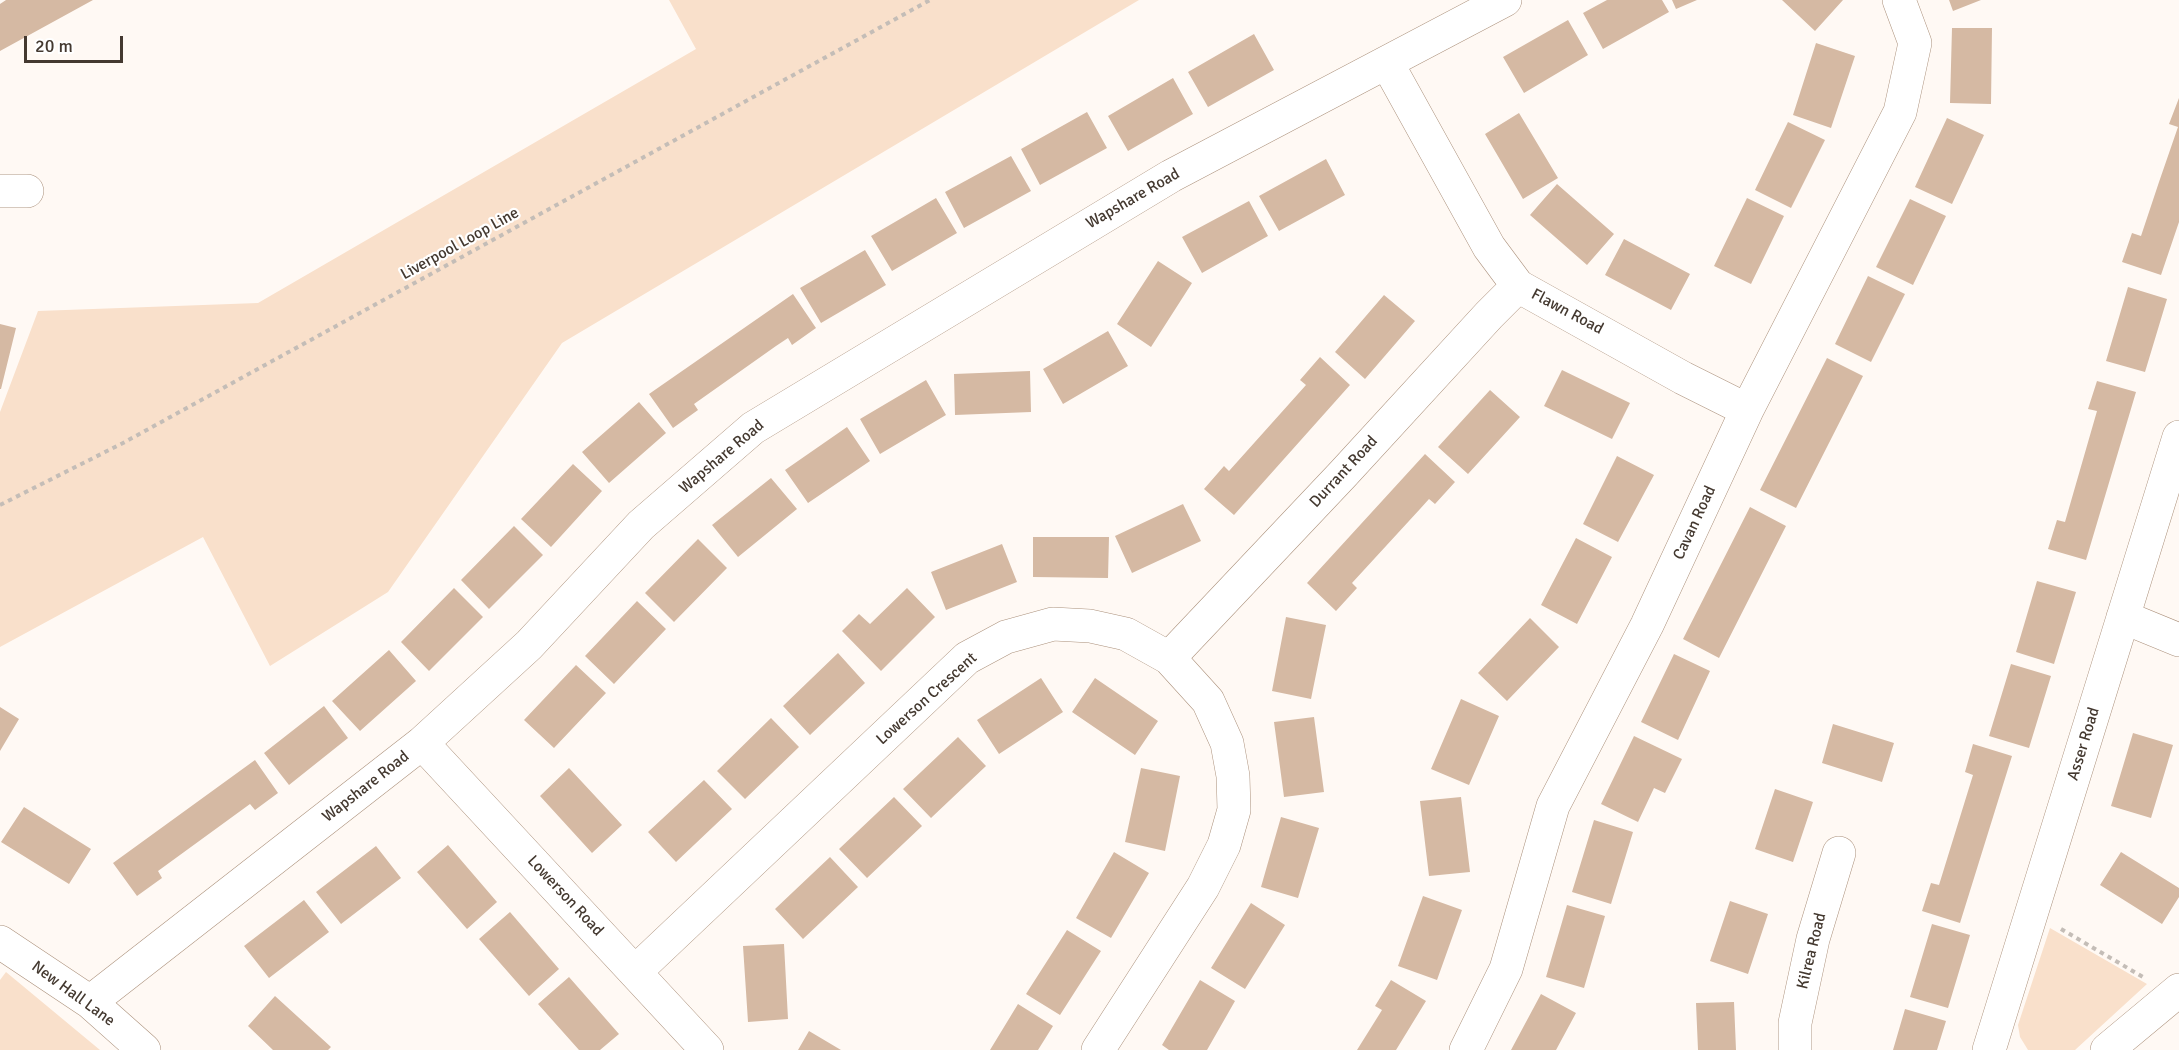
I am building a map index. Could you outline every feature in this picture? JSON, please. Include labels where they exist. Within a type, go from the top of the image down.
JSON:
[{"type":"street","name":"Wapshare Road","points":[[90,1002],[422,743],[530,645],[641,525],[753,428],[1171,176],[1506,0]]},
{"type":"street","name":"Cavan Road","points":[[1467,1050],[1506,969],[1553,806],[1647,625],[1748,410],[1900,112],[1915,43],[1899,0]]},
{"type":"street","name":"Flawn Road","points":[[1387,63],[1489,247],[1518,286],[1683,378],[1748,410]]},
{"type":"street","name":"Durrant Road","points":[[1169,658],[1518,286]]},
{"type":"street","name":"Asser Road","points":[[1990,1049],[2179,437]]},
{"type":"street","points":[[2123,617],[2179,640]]},
{"type":"street","name":"Lowerson Crescent","points":[[635,972],[967,658],[1006,637],[1053,624],[1090,626],[1126,634],[1169,658],[1208,701],[1227,743],[1233,776],[1234,810],[1224,845],[1203,887],[1098,1050]]},
{"type":"street","name":"Lowerson Road","points":[[422,743],[707,1050]]},
{"type":"street","name":"Kilrea Road","points":[[1796,1050],[1796,1023],[1813,939],[1839,853]]},
{"type":"street","name":"New Hall Lane","points":[[0,943],[90,1002],[144,1050]]},
{"type":"street","points":[[2107,1050],[2176,992]]},
{"type":"path","name":"Liverpool Loop Line","points":[[0,505],[123,443],[930,0]]},
{"type":"path","points":[[2032,912],[2176,992]]},
{"type":"shaded area","points":[[669,0],[1139,0],[562,343],[388,592],[270,666],[203,537],[0,647],[0,412],[38,311],[258,303],[696,49]]},
{"type":"shaded area","points":[[2050,928],[2147,984],[2075,1050],[2028,1050],[2020,1037],[2018,1025]]},
{"type":"shaded area","points":[[6,972],[100,1050],[0,1050],[0,980]]},
{"type":"building","points":[[6,0],[93,0],[0,51],[0,4]]},
{"type":"building","points":[[1607,0],[1662,0],[1669,12],[1603,49],[1583,13]]},
{"type":"building","points":[[1672,0],[1697,0],[1676,9]]},
{"type":"building","points":[[1782,0],[1843,0],[1815,31]]},
{"type":"building","points":[[1949,0],[1981,0],[1953,11]]},
{"type":"building","points":[[1568,20],[1588,55],[1524,93],[1503,57]]},
{"type":"building","points":[[1952,28],[1992,28],[1991,104],[1950,103]]},
{"type":"building","points":[[1254,34],[1274,70],[1208,107],[1188,72]]},
{"type":"building","points":[[1816,43],[1855,56],[1831,128],[1793,115]]},
{"type":"building","points":[[1173,78],[1193,114],[1128,151],[1108,116]]},
{"type":"building","points":[[2179,98],[2179,222],[2161,275],[2122,262],[2132,233],[2141,236],[2178,127],[2169,124]]},
{"type":"building","points":[[1087,112],[1107,148],[1040,185],[1021,149]]},
{"type":"building","points":[[1519,113],[1558,178],[1523,199],[1485,134]]},
{"type":"building","points":[[1947,118],[1984,135],[1952,204],[1915,187]]},
{"type":"building","points":[[1788,122],[1825,140],[1791,208],[1755,190]]},
{"type":"building","points":[[1011,156],[1031,191],[964,228],[945,192]]},
{"type":"building","points":[[1326,159],[1345,195],[1279,231],[1259,196]]},
{"type":"building","points":[[1557,184],[1614,234],[1587,265],[1530,215]]},
{"type":"building","points":[[936,198],[957,233],[892,271],[871,236]]},
{"type":"building","points":[[1747,198],[1784,216],[1751,284],[1714,266]]},
{"type":"building","points":[[1910,199],[1946,216],[1913,285],[1876,267]]},
{"type":"building","points":[[1249,201],[1268,236],[1202,273],[1182,237]]},
{"type":"building","points":[[1624,239],[1690,274],[1671,310],[1605,275]]},
{"type":"building","points":[[865,250],[886,285],[821,323],[800,288]]},
{"type":"building","points":[[1158,261],[1192,283],[1151,347],[1117,324]]},
{"type":"building","points":[[1868,276],[1905,294],[1871,362],[1835,344]]},
{"type":"building","points":[[2128,287],[2167,299],[2145,372],[2106,361]]},
{"type":"building","points":[[793,294],[816,328],[792,345],[788,338],[776,346],[694,404],[698,410],[673,428],[649,394]]},
{"type":"building","points":[[1384,295],[1415,321],[1365,379],[1335,352]]},
{"type":"building","points":[[0,324],[16,328],[1,389],[0,389]]},
{"type":"building","points":[[1108,331],[1128,366],[1063,404],[1043,369]]},
{"type":"building","points":[[1320,357],[1350,385],[1234,515],[1204,489],[1224,466],[1229,471],[1306,385],[1300,380]]},
{"type":"building","points":[[1827,358],[1863,376],[1796,508],[1760,490]]},
{"type":"building","points":[[1562,370],[1630,403],[1612,439],[1544,406]]},
{"type":"building","points":[[1030,371],[1031,412],[955,415],[954,374]]},
{"type":"building","points":[[926,380],[946,415],[880,454],[860,419]]},
{"type":"building","points":[[2097,381],[2136,392],[2086,560],[2048,549],[2057,520],[2065,522],[2097,411],[2088,409]]},
{"type":"building","points":[[1490,390],[1520,417],[1468,474],[1438,447]]},
{"type":"building","points":[[639,402],[666,433],[609,483],[582,452]]},
{"type":"building","points":[[847,427],[870,461],[808,503],[785,470]]},
{"type":"building","points":[[1425,454],[1455,482],[1435,504],[1429,499],[1352,583],[1357,588],[1336,611],[1307,583]]},
{"type":"building","points":[[1617,456],[1654,475],[1618,542],[1583,524]]},
{"type":"building","points":[[573,464],[602,491],[551,547],[521,519]]},
{"type":"building","points":[[771,478],[797,509],[738,557],[712,525]]},
{"type":"building","points":[[1183,504],[1201,541],[1132,573],[1115,536]]},
{"type":"building","points":[[1750,507],[1786,526],[1719,658],[1683,639]]},
{"type":"building","points":[[514,526],[543,555],[489,609],[461,580]]},
{"type":"building","points":[[1033,537],[1109,537],[1108,578],[1033,577]]},
{"type":"building","points":[[1576,538],[1612,557],[1577,624],[1541,605]]},
{"type":"building","points":[[698,539],[727,568],[674,622],[645,593]]},
{"type":"building","points":[[1002,544],[1017,582],[946,610],[931,572]]},
{"type":"building","points":[[2037,581],[2076,592],[2054,664],[2016,652]]},
{"type":"building","points":[[454,588],[483,617],[429,671],[401,642]]},
{"type":"building","points":[[907,588],[935,617],[881,671],[842,631],[859,614],[870,624]]},
{"type":"building","points":[[637,601],[666,629],[614,684],[585,656]]},
{"type":"building","points":[[1286,617],[1326,625],[1311,699],[1272,691]]},
{"type":"building","points":[[1530,618],[1559,647],[1507,701],[1478,673]]},
{"type":"building","points":[[389,650],[416,681],[360,731],[332,701]]},
{"type":"building","points":[[838,653],[865,683],[810,735],[783,706]]},
{"type":"building","points":[[1674,654],[1710,671],[1678,740],[1641,722]]},
{"type":"building","points":[[2011,664],[2051,676],[2029,748],[1989,736]]},
{"type":"building","points":[[576,665],[606,693],[554,748],[524,720]]},
{"type":"building","points":[[1041,678],[1063,712],[999,754],[977,720]]},
{"type":"building","points":[[1095,678],[1158,721],[1135,755],[1072,712]]},
{"type":"building","points":[[1461,699],[1499,716],[1469,785],[1431,769]]},
{"type":"building","points":[[324,706],[348,738],[289,785],[264,753]]},
{"type":"building","points":[[0,707],[19,719],[0,751]]},
{"type":"building","points":[[1314,717],[1324,792],[1284,797],[1274,722]]},
{"type":"building","points":[[771,718],[799,747],[745,799],[717,771]]},
{"type":"building","points":[[1833,724],[1894,743],[1882,782],[1822,763]]},
{"type":"building","points":[[2133,733],[2173,745],[2151,818],[2111,806]]},
{"type":"building","points":[[1634,736],[1682,759],[1665,793],[1654,788],[1638,822],[1601,804]]},
{"type":"building","points":[[958,737],[986,766],[931,818],[903,789]]},
{"type":"building","points":[[1973,744],[2012,756],[1960,923],[1922,911],[1931,883],[1939,885],[1973,775],[1965,772]]},
{"type":"building","points":[[255,760],[278,793],[255,810],[250,804],[158,871],[162,878],[137,896],[113,863]]},
{"type":"building","points":[[569,768],[622,825],[592,853],[540,796]]},
{"type":"building","points":[[1141,768],[1180,776],[1165,851],[1125,842]]},
{"type":"building","points":[[704,780],[732,809],[676,862],[648,832]]},
{"type":"building","points":[[1775,789],[1813,802],[1793,862],[1755,849]]},
{"type":"building","points":[[894,797],[922,826],[867,878],[839,849]]},
{"type":"building","points":[[1461,797],[1470,872],[1429,876],[1420,801]]},
{"type":"building","points":[[24,807],[91,849],[69,884],[1,842]]},
{"type":"building","points":[[1281,817],[1319,828],[1298,898],[1261,887]]},
{"type":"building","points":[[1594,820],[1633,832],[1611,904],[1572,892]]},
{"type":"building","points":[[448,845],[497,902],[467,929],[417,872]]},
{"type":"building","points":[[376,846],[401,878],[341,924],[316,892]]},
{"type":"building","points":[[1114,852],[1149,873],[1111,938],[1076,918]]},
{"type":"building","points":[[2121,852],[2179,888],[2179,897],[2162,924],[2100,885]]},
{"type":"building","points":[[830,857],[858,887],[803,939],[775,909]]},
{"type":"building","points":[[1423,896],[1462,910],[1437,980],[1398,966]]},
{"type":"building","points":[[304,900],[329,932],[269,978],[244,946]]},
{"type":"building","points":[[1730,901],[1768,914],[1748,974],[1710,961]]},
{"type":"building","points":[[1251,903],[1285,925],[1245,989],[1211,968]]},
{"type":"building","points":[[1567,905],[1605,916],[1584,988],[1546,977]]},
{"type":"building","points":[[510,912],[559,969],[529,996],[479,939]]},
{"type":"building","points":[[1932,924],[1970,935],[1948,1008],[1910,997]]},
{"type":"building","points":[[1067,930],[1101,951],[1060,1015],[1026,994]]},
{"type":"building","points":[[784,944],[788,1019],[748,1022],[743,946]]},
{"type":"building","points":[[569,977],[619,1034],[600,1050],[579,1050],[538,1004]]},
{"type":"building","points":[[1200,980],[1235,1001],[1207,1050],[1169,1050],[1162,1045]]},
{"type":"building","points":[[1391,980],[1426,1001],[1396,1050],[1357,1050],[1382,1010],[1375,1006]]},
{"type":"building","points":[[1541,994],[1576,1013],[1556,1050],[1511,1050]]},
{"type":"building","points":[[275,996],[331,1047],[328,1050],[273,1050],[248,1026]]},
{"type":"building","points":[[1734,1002],[1736,1050],[1698,1050],[1696,1003]]},
{"type":"building","points":[[1018,1004],[1053,1026],[1038,1050],[990,1050]]},
{"type":"building","points":[[1905,1009],[1946,1021],[1937,1050],[1893,1050]]},
{"type":"building","points":[[809,1031],[841,1050],[798,1050]]}]
